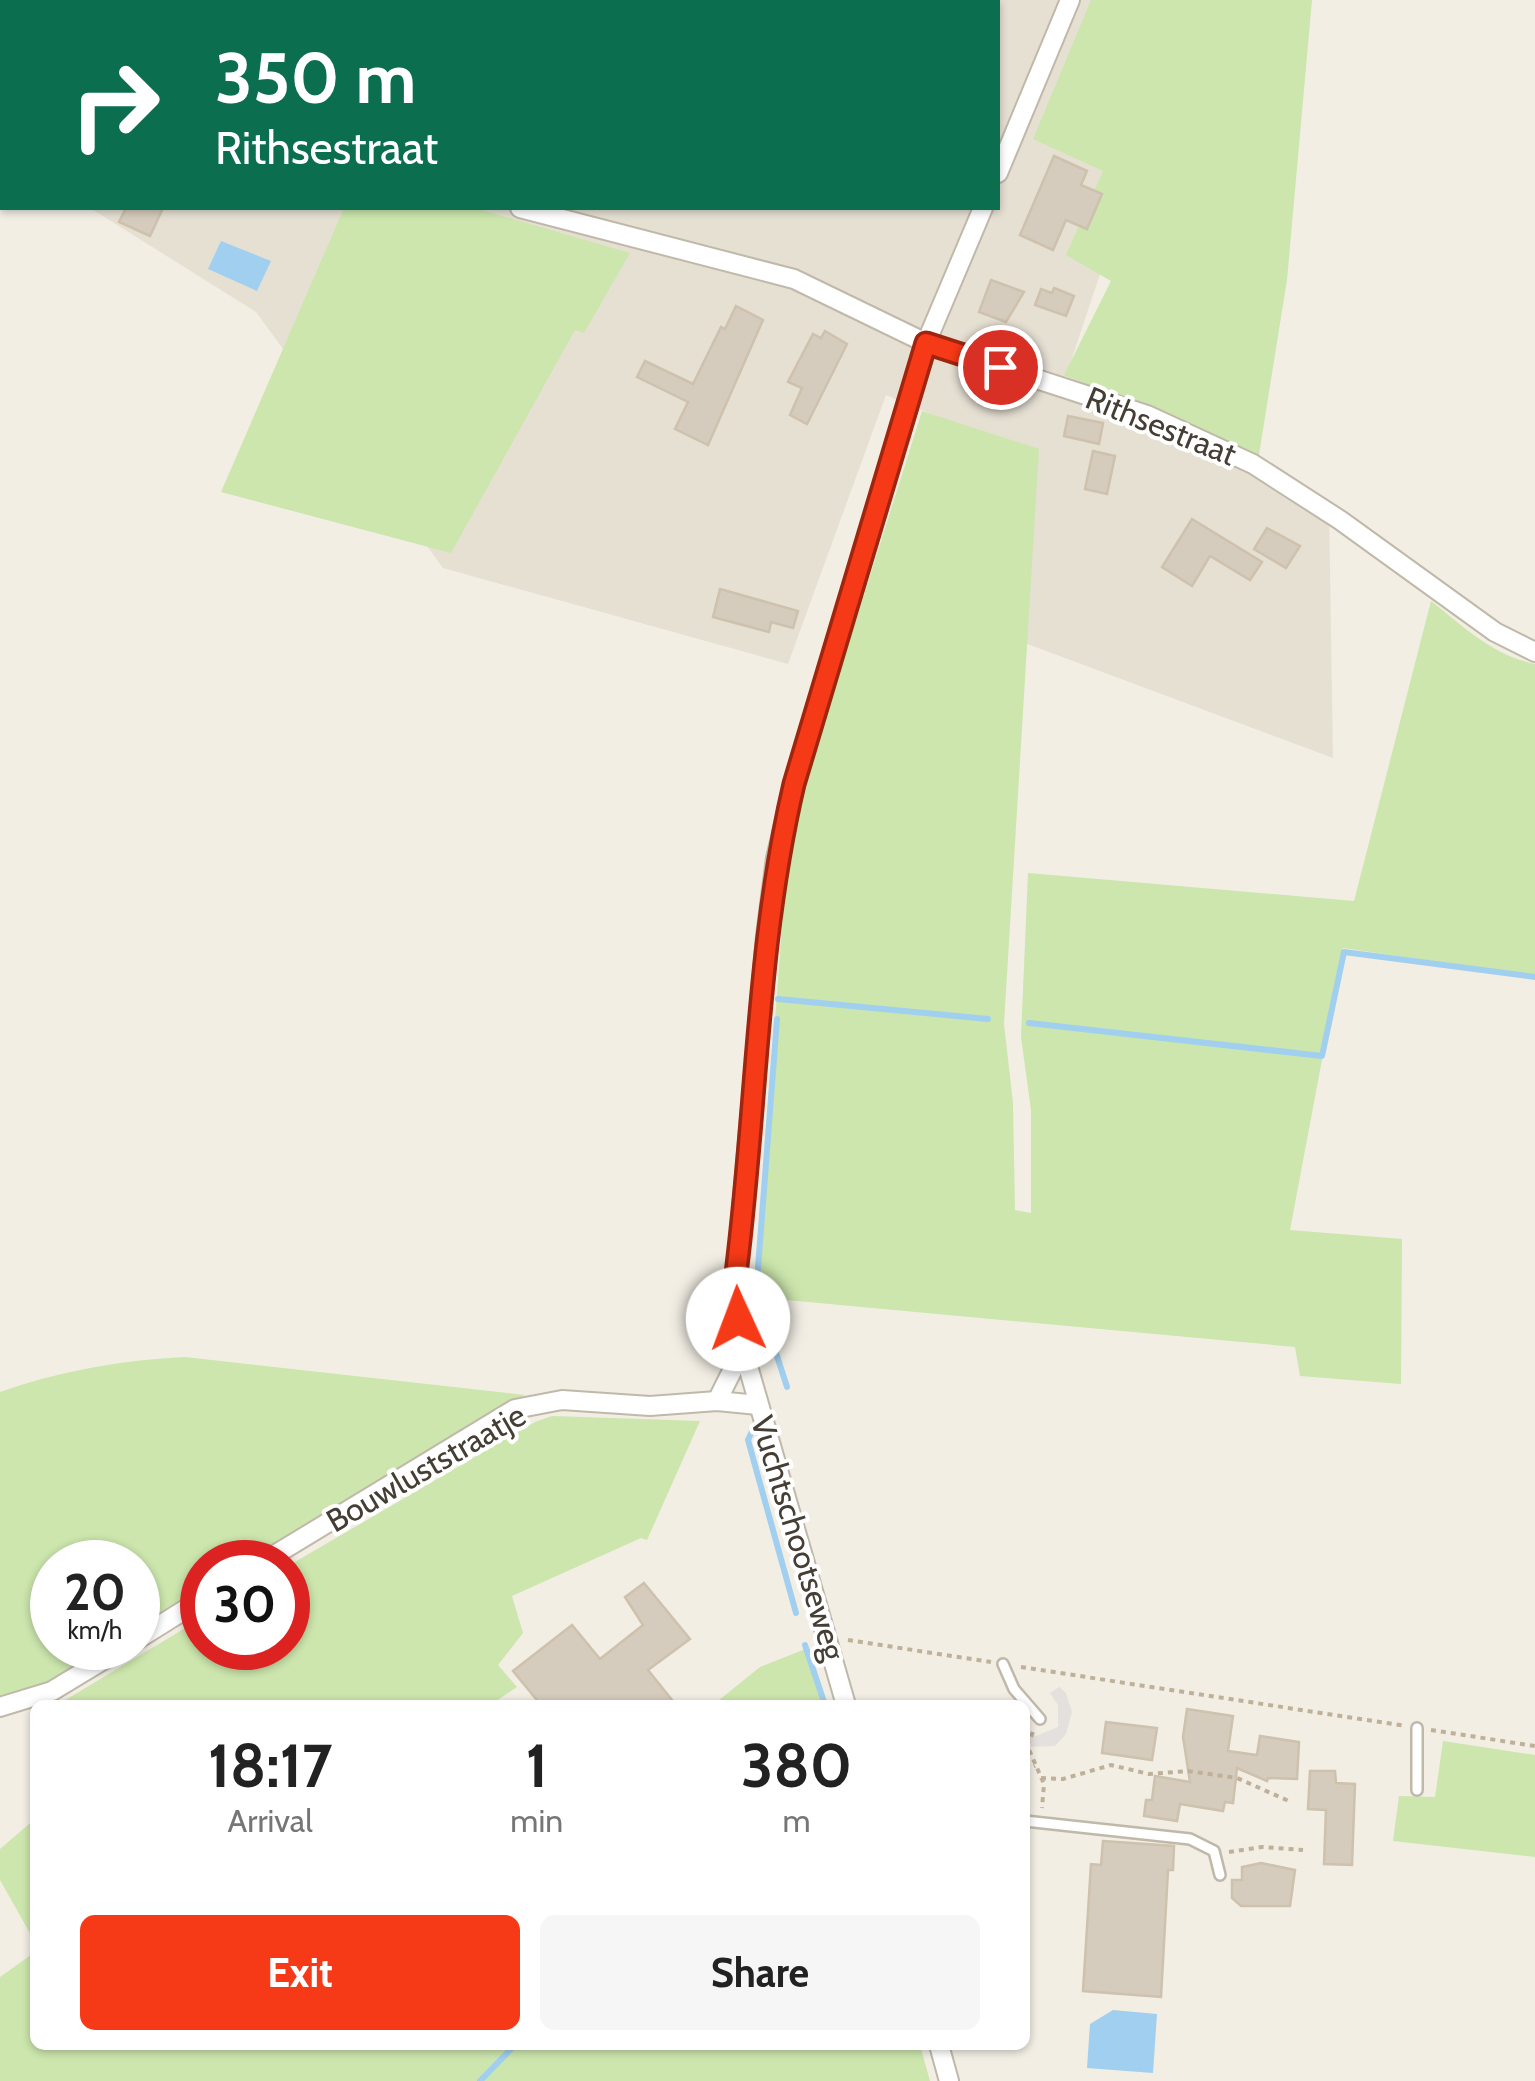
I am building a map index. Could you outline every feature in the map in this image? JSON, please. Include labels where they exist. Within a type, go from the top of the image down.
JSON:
[{"type":"street","points":[[1000,168],[1070,0]]},
{"type":"street","name":"Rithsestraat","points":[[528,210],[794,280],[926,343],[1148,415],[1253,464],[1340,520],[1494,632],[1535,652]]},
{"type":"street","name":"Vuchtschootseweg","points":[[845,1700],[742,1349],[734,1289],[766,936],[776,858],[794,784],[926,343],[982,210]]},
{"type":"street","points":[[717,1401],[742,1349]]},
{"type":"street","name":"Bouwluststraatje","points":[[299,1540],[515,1409],[562,1400],[650,1406],[717,1401],[758,1405]]},
{"type":"street","points":[[0,1707],[52,1691],[87,1670]]},
{"type":"street","points":[[940,2050],[949,2081]]},
{"type":"lane","points":[[1003,1664],[1024,1700]]},
{"type":"lane","points":[[1030,1707],[1040,1719]]},
{"type":"lane","points":[[1417,1728],[1417,1790]]},
{"type":"lane","points":[[1030,1821],[1190,1839],[1214,1851],[1220,1875]]},
{"type":"path","points":[[828,1637],[1535,1746]]},
{"type":"path","points":[[1030,1740],[1040,1719]]},
{"type":"path","points":[[1030,1754],[1044,1784],[1041,1822]]},
{"type":"path","points":[[1041,1778],[1062,1779],[1111,1765],[1149,1774],[1188,1771],[1237,1778],[1291,1802]]},
{"type":"path","points":[[1030,1768],[1035,1766]]},
{"type":"path","points":[[1214,1851],[1303,1850]]},
{"type":"shaded area","points":[[1000,0],[1165,0],[1129,187],[1070,364],[1329,508],[1333,758],[1022,642],[1032,457],[886,395],[788,664],[443,568],[256,312],[93,210],[1000,210]]},
{"type":"shaded area","points":[[1059,1687],[1066,1693],[1072,1712],[1066,1734],[1055,1746],[1030,1747],[1030,1734],[1036,1736],[1058,1727],[1058,1705],[1050,1693]]},
{"type":"green space","points":[[1091,0],[1312,0],[1287,280],[1258,461],[1210,433],[1064,375],[1111,281],[1066,255],[1103,171],[1033,139]]},
{"type":"green space","points":[[343,210],[482,210],[630,253],[584,333],[575,330],[451,553],[221,492]]},
{"type":"green space","points":[[922,411],[1039,449],[1004,1024],[1013,1103],[1015,1210],[1031,1213],[1031,1110],[1021,1037],[1028,873],[1354,901],[1431,601],[1493,647],[1535,664],[1535,976],[1343,948],[1290,1230],[1402,1239],[1401,1384],[1300,1376],[1295,1347],[754,1297],[787,861],[802,792]]},
{"type":"green space","points":[[185,1357],[525,1395],[291,1540],[180,1540],[180,1609],[160,1621],[160,1540],[30,1540],[30,1670],[76,1670],[0,1701],[0,1392],[45,1378],[138,1361]]},
{"type":"green space","points":[[552,1416],[700,1421],[647,1540],[641,1538],[512,1596],[523,1633],[498,1665],[517,1687],[498,1700],[65,1700],[115,1670],[160,1670],[160,1643],[180,1631],[180,1670],[310,1670],[310,1553],[535,1422]]},
{"type":"green space","points":[[808,1648],[825,1700],[719,1700],[760,1667]]},
{"type":"green space","points":[[1443,1741],[1535,1755],[1535,1857],[1393,1841],[1399,1796],[1435,1797]]},
{"type":"green space","points":[[30,1823],[30,1933],[0,1880],[0,1849]]},
{"type":"green space","points":[[30,1956],[30,2050],[921,2050],[930,2081],[0,2081],[0,1977]]},
{"type":"water","points":[[221,241],[271,261],[257,291],[208,269]]},
{"type":"water","points":[[1113,2010],[1157,2014],[1153,2073],[1087,2068],[1090,2024]]},
{"type":"building","points":[[1054,156],[1087,171],[1081,185],[1102,194],[1087,229],[1066,220],[1053,250],[1020,235]]},
{"type":"building","points":[[125,210],[162,210],[150,236],[119,222]]},
{"type":"building","points":[[991,280],[1024,292],[1006,322],[979,312]]},
{"type":"building","points":[[1054,288],[1074,296],[1066,316],[1035,305],[1041,289],[1052,293]]},
{"type":"building","points":[[736,306],[763,320],[708,445],[675,429],[688,402],[637,377],[645,361],[693,384]]},
{"type":"building","points":[[825,331],[847,344],[807,424],[790,415],[802,388],[788,382],[813,334],[821,338]]},
{"type":"building","points":[[1068,416],[1103,423],[1099,444],[1064,436]]},
{"type":"building","points":[[1093,451],[1115,456],[1107,494],[1085,489]]},
{"type":"building","points":[[1192,519],[1262,562],[1250,580],[1210,556],[1192,586],[1162,567]]},
{"type":"building","points":[[1267,528],[1300,546],[1286,568],[1254,549]]},
{"type":"building","points":[[720,589],[798,611],[793,628],[771,622],[769,632],[713,617]]},
{"type":"building","points":[[644,1583],[690,1639],[648,1670],[672,1700],[537,1700],[513,1671],[572,1625],[600,1659],[643,1625],[625,1597]]},
{"type":"building","points":[[1187,1709],[1233,1716],[1228,1751],[1257,1755],[1260,1736],[1299,1742],[1297,1779],[1267,1781],[1237,1768],[1233,1803],[1225,1802],[1223,1811],[1180,1804],[1177,1821],[1144,1816],[1146,1800],[1152,1800],[1155,1776],[1190,1782],[1183,1737]]},
{"type":"building","points":[[1106,1722],[1157,1728],[1152,1760],[1102,1753]]},
{"type":"building","points":[[1310,1771],[1335,1771],[1336,1783],[1355,1784],[1352,1865],[1324,1864],[1326,1810],[1308,1809]]},
{"type":"building","points":[[1103,1841],[1174,1846],[1173,1870],[1168,1870],[1161,1997],[1083,1991],[1091,1864],[1101,1865]]},
{"type":"building","points":[[1261,1863],[1295,1870],[1290,1906],[1241,1906],[1232,1898],[1232,1880],[1242,1880],[1242,1867]]},
{"type":"waterway","points":[[1029,1023],[1322,1056],[1344,952],[1535,977]]},
{"type":"waterway","points":[[778,999],[988,1019]]},
{"type":"waterway","points":[[777,1019],[757,1281],[760,1303],[787,1387]]},
{"type":"waterway","points":[[754,1427],[748,1440],[796,1613]]},
{"type":"waterway","points":[[805,1645],[823,1700]]},
{"type":"waterway","points":[[480,2081],[510,2050]]},
{"type":"route","points":[[738,1319],[734,1289],[766,936],[776,858],[794,784],[926,343],[1000,367]]}]
